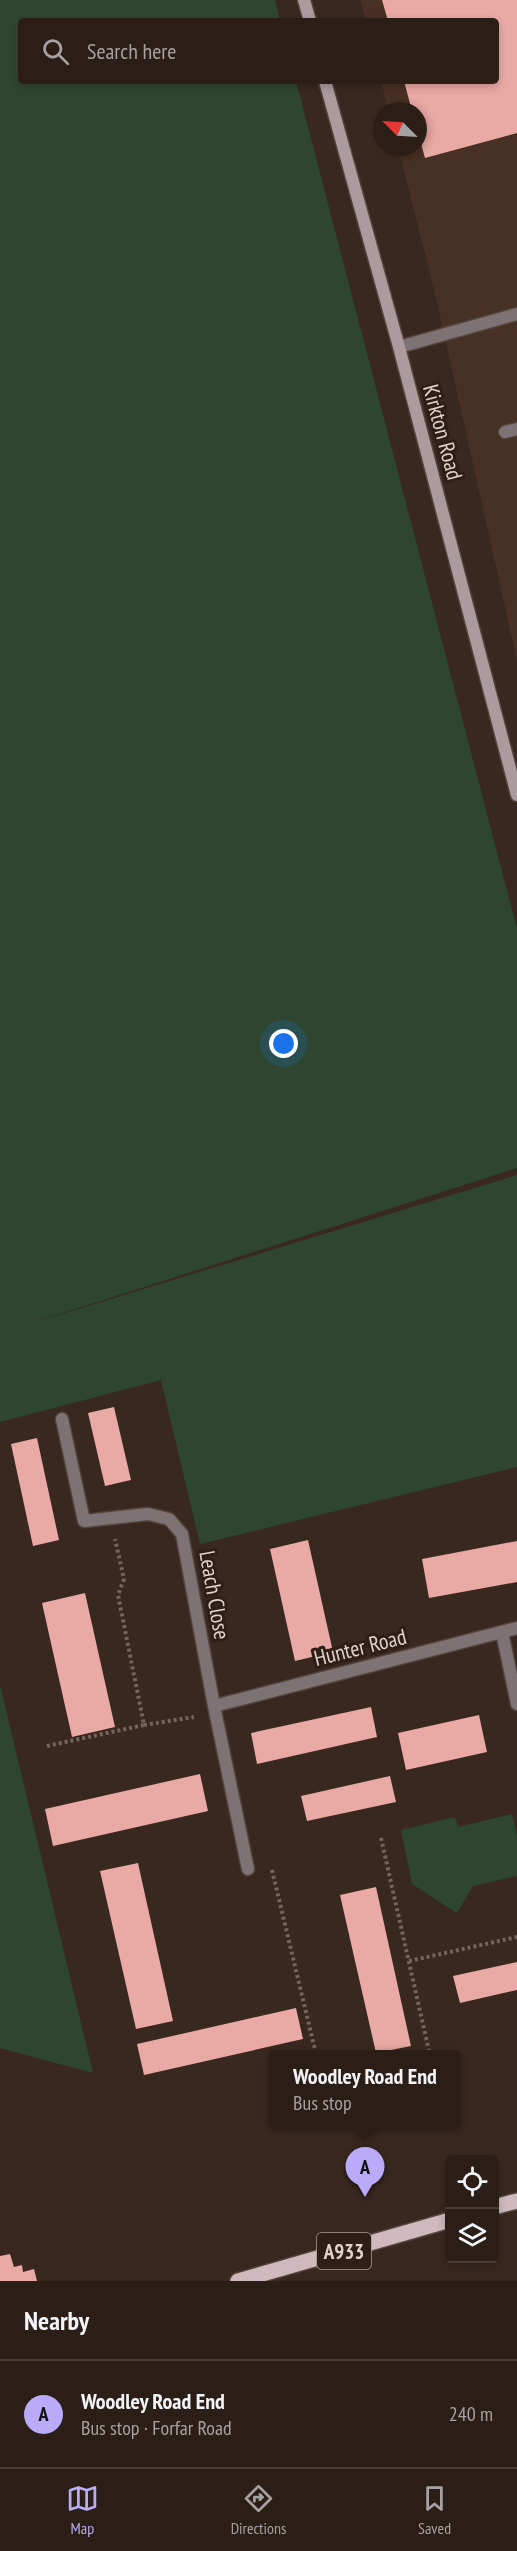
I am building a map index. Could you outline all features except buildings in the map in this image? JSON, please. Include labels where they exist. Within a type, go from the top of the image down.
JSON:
[{"type":"main road","points":[[499,2206],[517,2201]]},
{"type":"main road","name":"A933","points":[[238,2281],[445,2221]]},
{"type":"street","points":[[304,0],[309,18]]},
{"type":"street","name":"Kirkton Road","points":[[327,84],[517,795]]},
{"type":"street","points":[[399,347],[517,314]]},
{"type":"street","name":"Leach Close","points":[[62,1419],[84,1521],[148,1514],[169,1519],[182,1534],[215,1709],[249,1869]]},
{"type":"street","name":"Hunter Road","points":[[215,1709],[517,1628]]},
{"type":"street","points":[[502,1632],[517,1704]]},
{"type":"path","points":[[110,1518],[124,1579],[118,1595],[144,1725]]},
{"type":"path","points":[[47,1746],[215,1709]]},
{"type":"path","points":[[381,1838],[429,2050]]},
{"type":"path","points":[[271,1863],[315,2050]]},
{"type":"path","points":[[409,1961],[517,1937]]},
{"type":"shaded area","points":[[360,0],[517,0],[517,661],[434,289],[400,156],[427,156],[427,102],[386,102],[382,84],[499,84],[499,18],[365,18]]},
{"type":"green space","points":[[0,0],[275,0],[279,18],[18,18],[18,84],[297,84],[517,929],[517,1168],[19,1327],[517,1175],[517,1467],[200,1544],[161,1380],[0,1422]]},
{"type":"green space","points":[[0,1685],[93,2073],[0,2048]]},
{"type":"green space","points":[[512,1814],[517,1836],[517,1876],[473,1886],[457,1913],[412,1884],[401,1830],[455,1817],[458,1827]]},
{"type":"place","name":"Woodley Road End","points":[[365,2197]]}]
